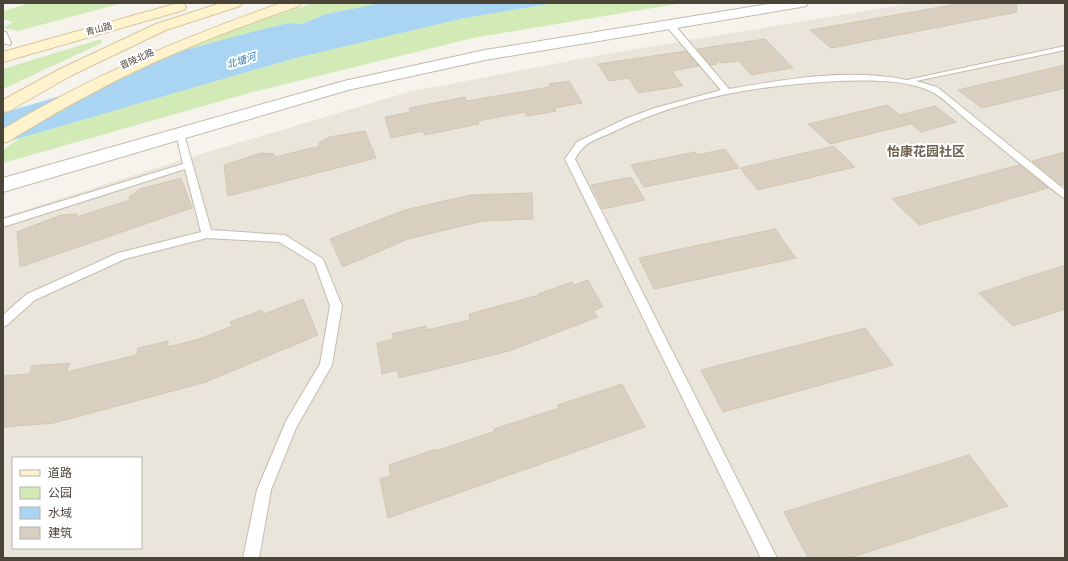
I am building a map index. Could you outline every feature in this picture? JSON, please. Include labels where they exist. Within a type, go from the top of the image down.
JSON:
[{"type":"main road","name":"青山路","points":[[4,45],[153,3]]},
{"type":"main road","name":"青山路","points":[[4,45],[196,3]]},
{"type":"main road","name":"晋陵北路","points":[[3,107],[66,72],[161,27],[235,3]]},
{"type":"main road","name":"晋陵北路","points":[[3,126],[70,89],[186,37],[275,3]]},
{"type":"main road","points":[[3,137],[32,119],[106,80],[195,39],[294,3]]},
{"type":"street","points":[[3,185],[344,86],[485,55],[801,3]]},
{"type":"lane","points":[[670,25],[727,92]]},
{"type":"lane","points":[[908,81],[1065,48]]},
{"type":"lane","points":[[769,558],[570,159],[577,147],[618,125],[670,106],[727,92],[790,83],[851,78],[908,81],[934,89],[1065,195]]},
{"type":"lane","points":[[180,134],[207,234]]},
{"type":"lane","points":[[3,223],[189,165]]},
{"type":"lane","points":[[3,322],[31,297],[122,256],[207,234],[281,238],[319,262],[336,306],[326,365],[291,425],[264,490],[251,558]]},
{"type":"shaded area","points":[[913,3],[1065,3],[1065,558],[3,558],[3,217],[181,160],[408,92],[611,53]]},
{"type":"green space","points":[[30,3],[123,3],[18,31],[3,28],[13,22],[3,19],[3,11]]},
{"type":"green space","points":[[313,3],[381,3],[326,14],[302,24],[289,23],[177,52],[226,33]]},
{"type":"green space","points":[[555,3],[683,3],[473,38],[253,92],[3,163],[3,150],[20,138],[296,58],[465,18]]},
{"type":"green space","points":[[101,39],[102,43],[3,89],[3,69]]},
{"type":"water","name":"北塘河","points":[[381,3],[555,3],[465,18],[296,58],[3,143],[3,113],[130,75],[177,52],[289,23],[302,24],[326,14]]},
{"type":"building","points":[[963,3],[1016,3],[1017,12],[831,48],[810,30]]},
{"type":"building","points":[[765,39],[793,68],[751,75],[739,61],[720,63],[716,58],[717,64],[710,65],[697,49]]},
{"type":"building","points":[[686,51],[699,66],[672,71],[683,86],[638,93],[629,78],[609,81],[598,64]]},
{"type":"building","points":[[1065,65],[1065,88],[982,108],[958,90]]},
{"type":"building","points":[[569,81],[582,103],[555,108],[556,111],[527,116],[525,112],[478,121],[479,124],[425,135],[423,131],[391,138],[385,117],[410,112],[409,108],[465,97],[466,101],[550,87],[549,84]]},
{"type":"building","points":[[887,105],[911,124],[830,144],[808,124]]},
{"type":"building","points":[[935,106],[956,122],[921,132],[900,115]]},
{"type":"building","points":[[365,131],[376,158],[228,196],[224,165],[261,153],[274,154],[275,157],[320,146],[319,143],[329,137]]},
{"type":"building","points":[[834,146],[855,167],[758,190],[740,168]]},
{"type":"building","points":[[725,149],[739,168],[644,187],[631,165],[695,152],[697,155]]},
{"type":"building","points":[[1065,152],[1065,184],[1061,185],[1032,161]]},
{"type":"building","points":[[1019,165],[1048,188],[919,225],[892,199]]},
{"type":"building","points":[[631,177],[645,200],[603,209],[591,185]]},
{"type":"building","points":[[181,178],[192,208],[20,267],[17,232],[61,215],[77,214],[77,217],[130,200],[129,197],[140,189]]},
{"type":"building","points":[[532,193],[533,219],[483,221],[408,239],[343,267],[330,239],[405,210],[470,195]]},
{"type":"building","points":[[775,229],[796,258],[654,289],[639,258]]},
{"type":"building","points":[[1065,265],[1065,309],[1013,326],[979,293]]},
{"type":"building","points":[[588,280],[603,307],[593,311],[598,317],[509,351],[399,378],[397,370],[382,374],[377,343],[393,339],[392,334],[426,326],[427,330],[470,320],[469,314],[539,295],[538,294],[572,282],[574,285]]},
{"type":"building","points":[[303,299],[318,335],[206,382],[54,423],[3,427],[3,376],[29,374],[32,366],[70,363],[66,372],[137,355],[138,348],[168,341],[168,347],[199,339],[232,326],[230,322],[262,310],[264,314]]},
{"type":"building","points":[[865,328],[893,365],[723,412],[701,370]]},
{"type":"building","points":[[622,384],[645,427],[388,518],[380,479],[391,476],[389,465],[495,431],[494,429],[559,408],[558,405]]},
{"type":"building","points":[[969,455],[1008,506],[850,558],[808,558],[784,512]]},
{"type":"district","name":"怡康花园社区","points":[[926,151]]}]
